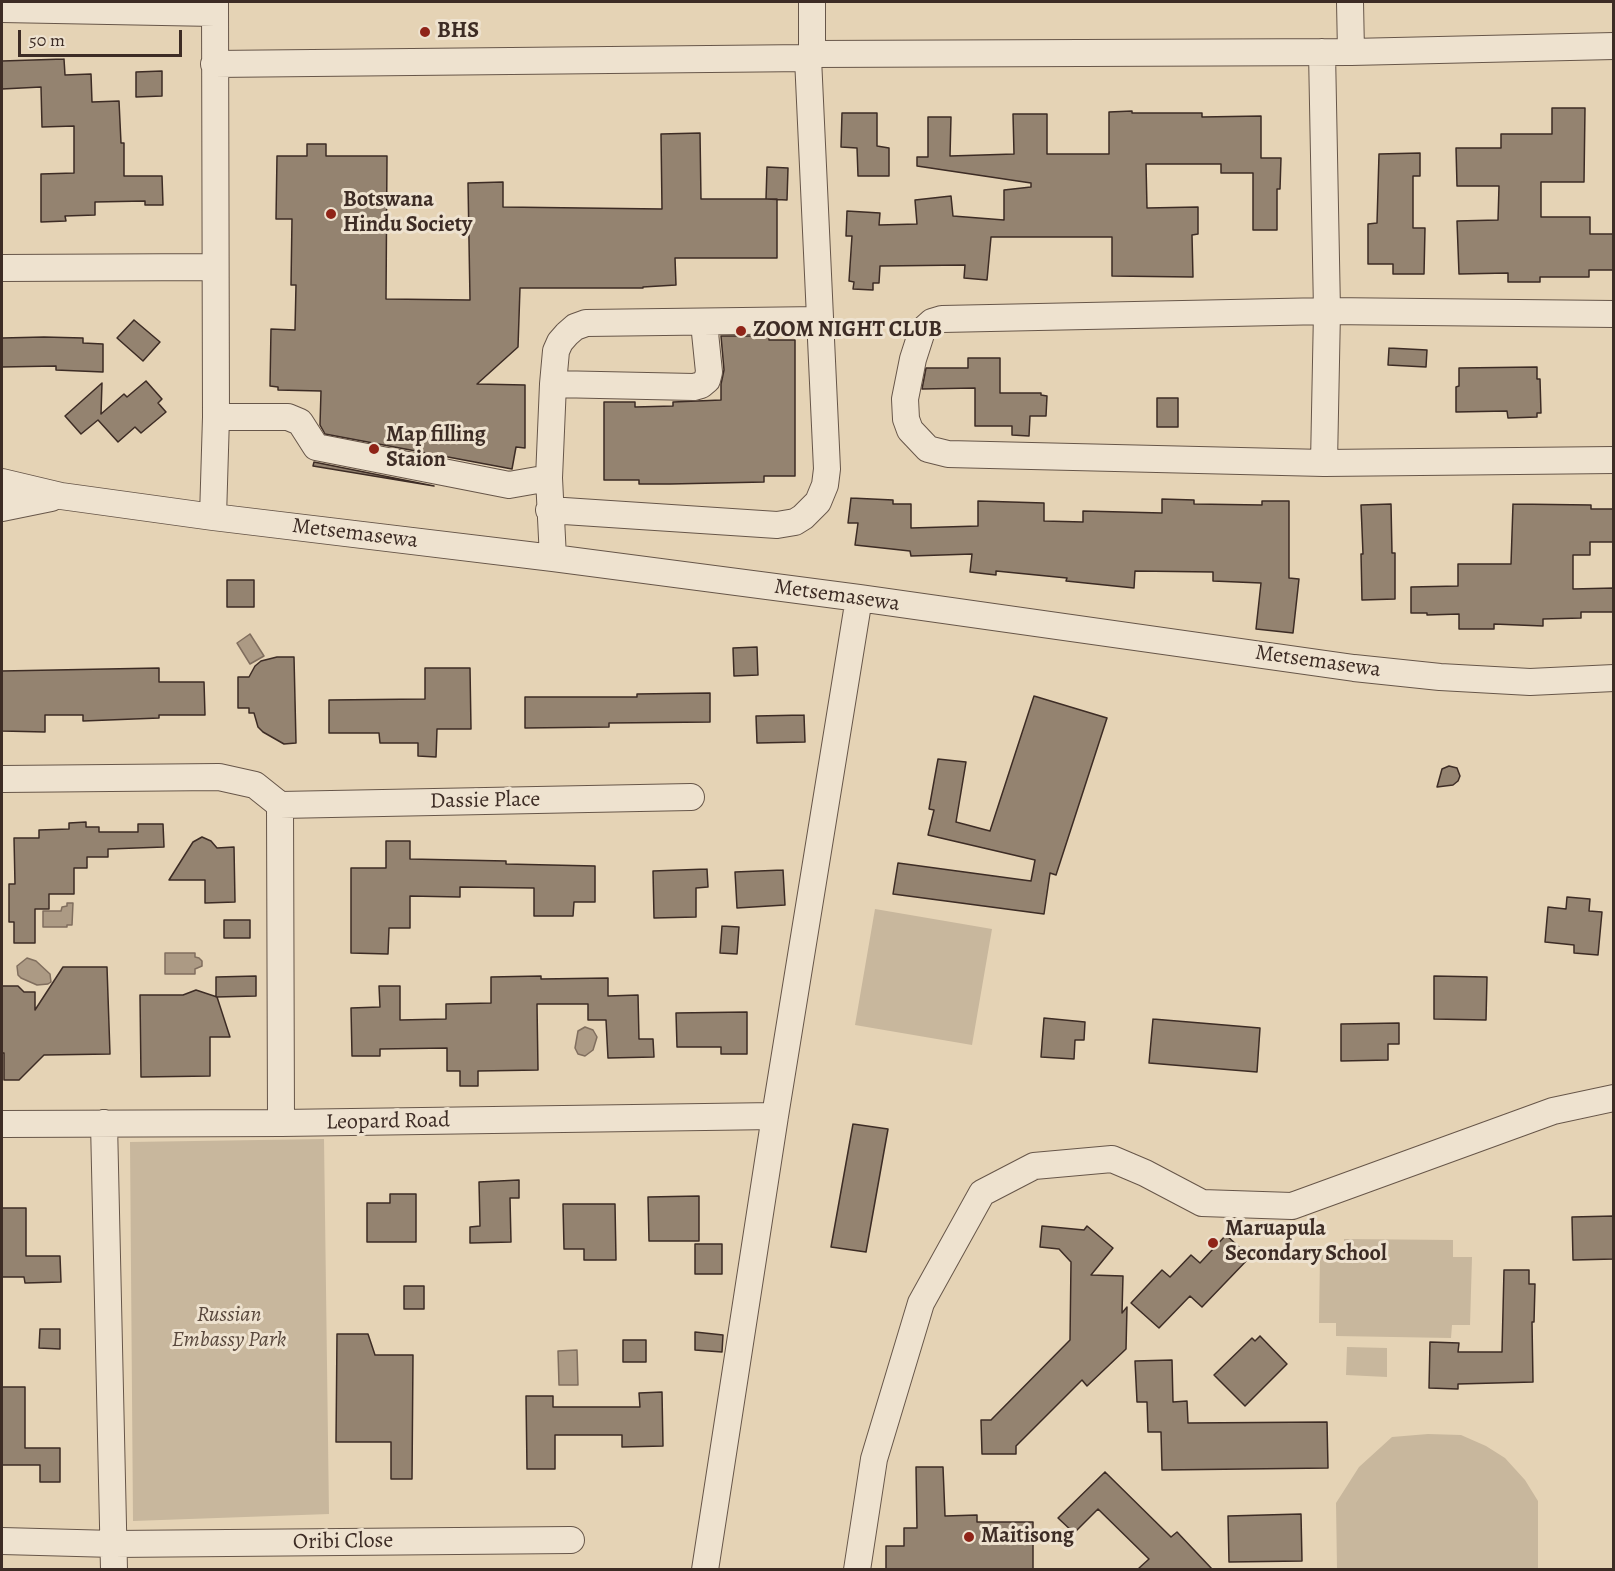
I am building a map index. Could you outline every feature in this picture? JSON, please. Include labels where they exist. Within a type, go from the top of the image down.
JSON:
[{"type":"street","points":[[549,510],[777,525],[795,522],[804,517],[818,502],[827,469],[810,56],[812,2]]},
{"type":"street","points":[[1350,2],[1351,52]]},
{"type":"street","points":[[2,9],[215,7],[216,417],[213,518]]},
{"type":"street","points":[[214,64],[1351,52],[1614,45]]},
{"type":"street","points":[[1322,52],[1327,311],[1324,462]]},
{"type":"street","points":[[2,268],[215,267]]},
{"type":"street","points":[[1614,314],[1327,311],[942,319],[932,322],[922,331],[904,399],[906,419],[910,430],[928,449],[948,454],[1324,462],[1614,460]]},
{"type":"street","points":[[553,558],[549,478],[556,351],[560,342],[575,327],[586,323],[820,320]]},
{"type":"street","points":[[553,384],[694,387],[701,385],[707,380],[709,372],[704,323]]},
{"type":"street","points":[[216,417],[288,417],[300,422],[316,447],[509,485],[549,478]]},
{"type":"street","name":"Metsemasewa","points":[[2,482],[61,496],[213,518],[553,558],[859,598],[1375,670],[1440,677],[1530,682],[1614,678]]},
{"type":"street","name":"Metsemasewa","points":[[2,507],[61,496]]},
{"type":"street","points":[[705,1569],[775,1116],[859,598]]},
{"type":"street","points":[[2,779],[219,777],[255,786],[280,805],[281,1123]]},
{"type":"street","name":"Dassie Place","points":[[280,805],[691,797]]},
{"type":"street","points":[[857,1569],[874,1459],[921,1303],[982,1193],[1034,1166],[1112,1159],[1145,1173],[1202,1203],[1292,1206],[1553,1111],[1614,1098]]},
{"type":"street","name":"Leopard Road","points":[[2,1124],[281,1123],[775,1116]]},
{"type":"street","points":[[104,1123],[114,1569]]},
{"type":"street","name":"Oribi Close","points":[[2,1541],[114,1544],[571,1540]]},
{"type":"green space","points":[[875,909],[992,929],[972,1045],[855,1025]]},
{"type":"green space","name":"Russian Embassy Park","points":[[324,1139],[329,1514],[133,1521],[130,1142]]},
{"type":"green space","points":[[1344,1239],[1453,1240],[1453,1257],[1472,1257],[1470,1325],[1452,1325],[1451,1338],[1336,1336],[1336,1323],[1319,1323],[1320,1255],[1344,1255]]},
{"type":"green space","points":[[1347,1347],[1387,1348],[1387,1377],[1346,1375]]},
{"type":"green space","points":[[1428,1434],[1461,1435],[1486,1446],[1505,1458],[1525,1480],[1538,1501],[1538,1569],[1337,1569],[1336,1503],[1359,1467],[1392,1437]]},
{"type":"shaded area","points":[[250,634],[264,656],[250,664],[237,643]]},
{"type":"shaded area","points":[[67,903],[73,903],[72,925],[43,927],[43,911],[61,911]]},
{"type":"shaded area","points":[[165,953],[195,953],[195,957],[202,961],[202,966],[195,969],[195,974],[165,974]]},
{"type":"shaded area","points":[[27,958],[36,961],[50,974],[51,982],[37,985],[18,975],[17,966]]},
{"type":"shaded area","points":[[585,1027],[593,1030],[597,1037],[593,1050],[585,1056],[578,1054],[575,1048],[578,1031]]},
{"type":"shaded area","points":[[577,1350],[578,1385],[559,1385],[558,1351]]},
{"type":"building","points":[[64,59],[65,75],[91,74],[92,102],[119,101],[121,143],[124,143],[124,176],[162,176],[163,205],[145,205],[145,201],[95,202],[95,215],[65,216],[66,221],[41,222],[41,174],[74,173],[74,126],[42,127],[41,87],[2,89],[2,61]]},
{"type":"building","points":[[162,71],[162,96],[136,97],[136,72]]},
{"type":"building","points":[[1552,108],[1585,108],[1584,182],[1541,182],[1541,217],[1590,217],[1590,234],[1614,234],[1614,270],[1589,270],[1589,277],[1540,277],[1540,282],[1508,282],[1508,273],[1459,274],[1457,221],[1498,220],[1499,186],[1457,186],[1456,148],[1501,148],[1501,134],[1552,134]]},
{"type":"building","points":[[1132,111],[1132,113],[1202,113],[1202,117],[1261,116],[1261,158],[1281,158],[1280,189],[1277,189],[1277,230],[1253,230],[1253,173],[1221,173],[1221,164],[1146,164],[1147,208],[1198,207],[1198,234],[1192,235],[1193,277],[1112,276],[1112,237],[991,237],[987,280],[964,278],[965,265],[880,266],[879,283],[873,283],[873,290],[853,289],[854,282],[849,281],[852,236],[846,236],[847,211],[880,213],[879,225],[917,224],[915,200],[951,196],[953,216],[1004,220],[1004,190],[1031,187],[1031,183],[917,166],[917,157],[928,157],[928,117],[951,117],[950,156],[1014,154],[1013,114],[1047,114],[1047,154],[1109,154],[1109,112]]},
{"type":"building","points":[[842,113],[877,113],[877,146],[889,148],[889,176],[858,176],[857,148],[841,147]]},
{"type":"building","points":[[700,133],[701,199],[777,199],[777,258],[675,258],[676,285],[643,288],[520,288],[518,347],[477,384],[525,385],[525,448],[516,447],[512,469],[325,434],[320,425],[321,391],[278,390],[278,387],[270,386],[271,329],[295,330],[296,285],[291,285],[292,219],[276,219],[277,156],[307,156],[307,144],[326,144],[326,156],[387,156],[386,299],[470,300],[468,183],[503,182],[503,207],[662,209],[661,134]]},
{"type":"building","points":[[1420,153],[1420,176],[1413,176],[1413,228],[1425,228],[1424,274],[1393,274],[1393,264],[1368,264],[1368,224],[1377,223],[1379,154]]},
{"type":"building","points":[[767,167],[788,168],[787,200],[766,199]]},
{"type":"building","points":[[134,320],[160,342],[143,361],[117,338]]},
{"type":"building","points":[[721,336],[769,336],[769,340],[795,340],[795,476],[764,476],[764,482],[670,484],[639,484],[639,480],[604,480],[604,402],[635,402],[635,407],[673,406],[673,402],[721,400],[724,370]]},
{"type":"building","points":[[2,338],[83,338],[83,343],[103,344],[103,372],[56,370],[56,366],[2,367]]},
{"type":"building","points":[[1389,348],[1427,350],[1426,367],[1388,365]]},
{"type":"building","points":[[968,358],[1000,358],[1000,393],[1041,393],[1047,396],[1046,416],[1030,416],[1029,436],[1012,435],[1012,426],[975,426],[975,388],[922,389],[926,368],[968,368]]},
{"type":"building","points":[[1537,367],[1537,379],[1540,379],[1541,413],[1537,413],[1537,417],[1508,418],[1507,411],[1456,412],[1459,368]]},
{"type":"building","points":[[146,381],[162,399],[158,403],[166,412],[141,433],[135,427],[118,442],[98,420],[81,434],[65,416],[102,383],[101,414],[124,394],[127,397]]},
{"type":"building","points":[[1157,398],[1178,398],[1178,427],[1157,427]]},
{"type":"building","points":[[314,462],[434,486],[313,466]]},
{"type":"building","points":[[851,498],[893,500],[893,504],[911,504],[911,528],[978,526],[978,501],[1044,503],[1044,521],[1083,522],[1083,511],[1162,513],[1162,499],[1194,500],[1194,504],[1262,505],[1262,501],[1289,501],[1289,578],[1299,579],[1293,633],[1256,629],[1261,583],[1213,581],[1213,572],[1135,571],[1134,588],[996,571],[996,575],[970,572],[972,554],[911,556],[910,551],[855,545],[858,523],[848,523]]},
{"type":"building","points":[[1391,504],[1392,553],[1395,553],[1395,599],[1362,600],[1361,505]]},
{"type":"building","points":[[1513,504],[1591,505],[1591,509],[1614,509],[1614,542],[1590,542],[1590,555],[1573,555],[1573,589],[1614,588],[1614,612],[1581,612],[1581,618],[1543,619],[1543,626],[1494,624],[1494,629],[1459,629],[1459,614],[1411,613],[1411,587],[1458,586],[1458,564],[1511,564]]},
{"type":"building","points":[[227,580],[254,580],[254,607],[227,607]]},
{"type":"building","points":[[757,647],[758,675],[734,676],[733,648]]},
{"type":"building","points":[[277,657],[294,657],[296,743],[284,744],[263,732],[258,727],[254,713],[249,713],[249,708],[238,708],[238,677],[249,677],[261,661]]},
{"type":"building","points":[[159,668],[159,682],[204,682],[205,715],[159,715],[159,718],[83,721],[83,715],[45,715],[45,732],[2,731],[2,671]]},
{"type":"building","points":[[425,668],[470,668],[471,729],[437,729],[436,757],[418,756],[418,743],[380,743],[379,733],[329,733],[329,700],[425,699]]},
{"type":"building","points":[[710,693],[710,722],[609,723],[609,727],[525,728],[525,697],[637,697],[637,694]]},
{"type":"building","points":[[1034,696],[1107,718],[1056,875],[1050,873],[1044,914],[893,894],[898,863],[1031,881],[1035,860],[928,835],[934,810],[929,809],[938,759],[966,762],[956,822],[990,831]]},
{"type":"building","points":[[804,715],[805,742],[757,743],[756,716]]},
{"type":"building","points":[[1449,766],[1457,768],[1460,776],[1458,781],[1453,785],[1437,787],[1442,769]]},
{"type":"building","points":[[86,822],[86,827],[99,827],[99,832],[138,832],[138,824],[163,824],[164,847],[108,849],[108,857],[87,857],[87,868],[74,868],[74,894],[49,894],[49,909],[35,909],[35,943],[14,943],[14,922],[9,922],[9,884],[15,884],[14,838],[39,838],[39,830],[69,829],[69,823]]},
{"type":"building","points":[[202,837],[211,841],[217,848],[234,847],[235,902],[205,903],[205,880],[169,880],[193,842]]},
{"type":"building","points":[[386,841],[410,841],[410,859],[595,866],[595,902],[574,902],[573,916],[534,916],[534,888],[460,887],[460,897],[410,896],[410,928],[389,928],[388,954],[351,953],[351,868],[386,868]]},
{"type":"building","points":[[707,869],[708,887],[696,888],[696,917],[654,918],[653,871]]},
{"type":"building","points":[[783,870],[785,905],[737,908],[735,872]]},
{"type":"building","points":[[1567,897],[1590,899],[1589,911],[1602,912],[1598,955],[1574,953],[1574,945],[1545,942],[1548,907],[1566,909]]},
{"type":"building","points":[[224,920],[250,920],[250,938],[224,938]]},
{"type":"building","points":[[722,926],[739,927],[737,954],[720,953]]},
{"type":"building","points":[[63,967],[107,967],[110,1054],[44,1055],[19,1080],[4,1080],[2,986],[18,986],[24,992],[35,992],[35,1010]]},
{"type":"building","points":[[256,976],[256,996],[216,997],[216,977]]},
{"type":"building","points":[[541,976],[541,979],[608,978],[608,996],[638,995],[639,1039],[653,1039],[654,1057],[608,1058],[606,1020],[588,1020],[588,1004],[537,1004],[538,1070],[478,1071],[478,1086],[460,1086],[460,1071],[447,1071],[447,1048],[380,1049],[380,1056],[352,1056],[351,1008],[380,1007],[379,986],[400,986],[400,1020],[446,1019],[446,1004],[491,1003],[491,977]]},
{"type":"building","points":[[1434,976],[1487,977],[1486,1020],[1434,1019]]},
{"type":"building","points":[[196,990],[217,997],[230,1037],[210,1037],[210,1076],[141,1077],[140,995],[183,995]]},
{"type":"building","points":[[747,1012],[747,1054],[721,1054],[721,1047],[677,1047],[676,1013]]},
{"type":"building","points":[[1044,1018],[1085,1022],[1084,1040],[1075,1040],[1074,1059],[1041,1057]]},
{"type":"building","points":[[1153,1019],[1260,1028],[1257,1072],[1149,1063]]},
{"type":"building","points":[[1399,1023],[1399,1044],[1388,1044],[1388,1060],[1341,1061],[1341,1024]]},
{"type":"building","points":[[853,1124],[888,1129],[866,1252],[831,1247]]},
{"type":"building","points":[[519,1180],[519,1198],[510,1198],[511,1242],[470,1243],[470,1227],[480,1226],[479,1182]]},
{"type":"building","points":[[390,1194],[416,1194],[416,1242],[367,1242],[367,1203],[390,1203]]},
{"type":"building","points":[[699,1196],[699,1241],[649,1241],[648,1197]]},
{"type":"building","points":[[563,1204],[615,1204],[616,1260],[584,1260],[584,1249],[564,1249]]},
{"type":"building","points":[[2,1208],[26,1208],[26,1256],[60,1256],[61,1282],[25,1283],[24,1277],[2,1277]]},
{"type":"building","points":[[1614,1216],[1614,1259],[1573,1260],[1572,1217]]},
{"type":"building","points":[[1042,1226],[1084,1230],[1087,1226],[1113,1248],[1091,1275],[1123,1276],[1122,1313],[1127,1307],[1126,1349],[1087,1386],[1082,1380],[1016,1446],[1016,1454],[982,1454],[981,1420],[991,1420],[1070,1340],[1071,1262],[1059,1249],[1040,1247]]},
{"type":"building","points":[[1226,1235],[1250,1257],[1202,1307],[1190,1296],[1159,1328],[1131,1303],[1162,1270],[1170,1277],[1191,1255],[1200,1263]]},
{"type":"building","points":[[695,1244],[722,1244],[722,1274],[695,1274]]},
{"type":"building","points":[[1504,1270],[1529,1270],[1529,1284],[1535,1284],[1534,1322],[1532,1322],[1533,1382],[1458,1384],[1458,1389],[1429,1388],[1430,1342],[1459,1343],[1458,1352],[1502,1352]]},
{"type":"building","points":[[404,1286],[424,1286],[424,1309],[404,1309]]},
{"type":"building","points":[[40,1329],[60,1329],[60,1349],[39,1348]]},
{"type":"building","points":[[695,1332],[723,1335],[722,1352],[695,1350]]},
{"type":"building","points":[[337,1334],[368,1334],[375,1355],[413,1355],[412,1479],[391,1479],[391,1442],[336,1442]]},
{"type":"building","points":[[1260,1336],[1287,1364],[1245,1406],[1214,1375],[1252,1338],[1255,1341]]},
{"type":"building","points":[[623,1340],[646,1340],[646,1362],[623,1362]]},
{"type":"building","points":[[1172,1360],[1173,1402],[1187,1401],[1188,1423],[1327,1422],[1328,1468],[1162,1470],[1161,1432],[1148,1432],[1147,1402],[1137,1402],[1135,1361]]},
{"type":"building","points":[[2,1387],[25,1387],[25,1448],[60,1448],[60,1482],[40,1482],[40,1465],[2,1465]]},
{"type":"building","points":[[662,1392],[663,1446],[622,1447],[622,1435],[555,1435],[555,1469],[527,1469],[526,1396],[553,1396],[553,1407],[640,1407],[639,1393]]},
{"type":"building","name":"Maitisong","points":[[916,1467],[943,1467],[945,1516],[977,1515],[977,1522],[1033,1522],[1033,1569],[886,1569],[886,1546],[904,1546],[904,1528],[917,1528]]},
{"type":"building","points":[[1105,1472],[1171,1537],[1177,1532],[1212,1569],[1138,1569],[1149,1559],[1098,1509],[1074,1533],[1058,1518]]},
{"type":"building","points":[[1301,1514],[1302,1561],[1229,1562],[1228,1516]]},
{"type":"place","name":"BHS","points":[[425,32]]},
{"type":"place","name":"Botswana Hindu Society","points":[[331,214]]},
{"type":"place","name":"ZOOM NIGHT CLUB","points":[[741,331]]},
{"type":"place","name":"Map filling Staion","points":[[374,449]]},
{"type":"place","name":"Maruapula Secondary School","points":[[1213,1243]]},
{"type":"place","name":"Maitisong","points":[[969,1537]]}]
